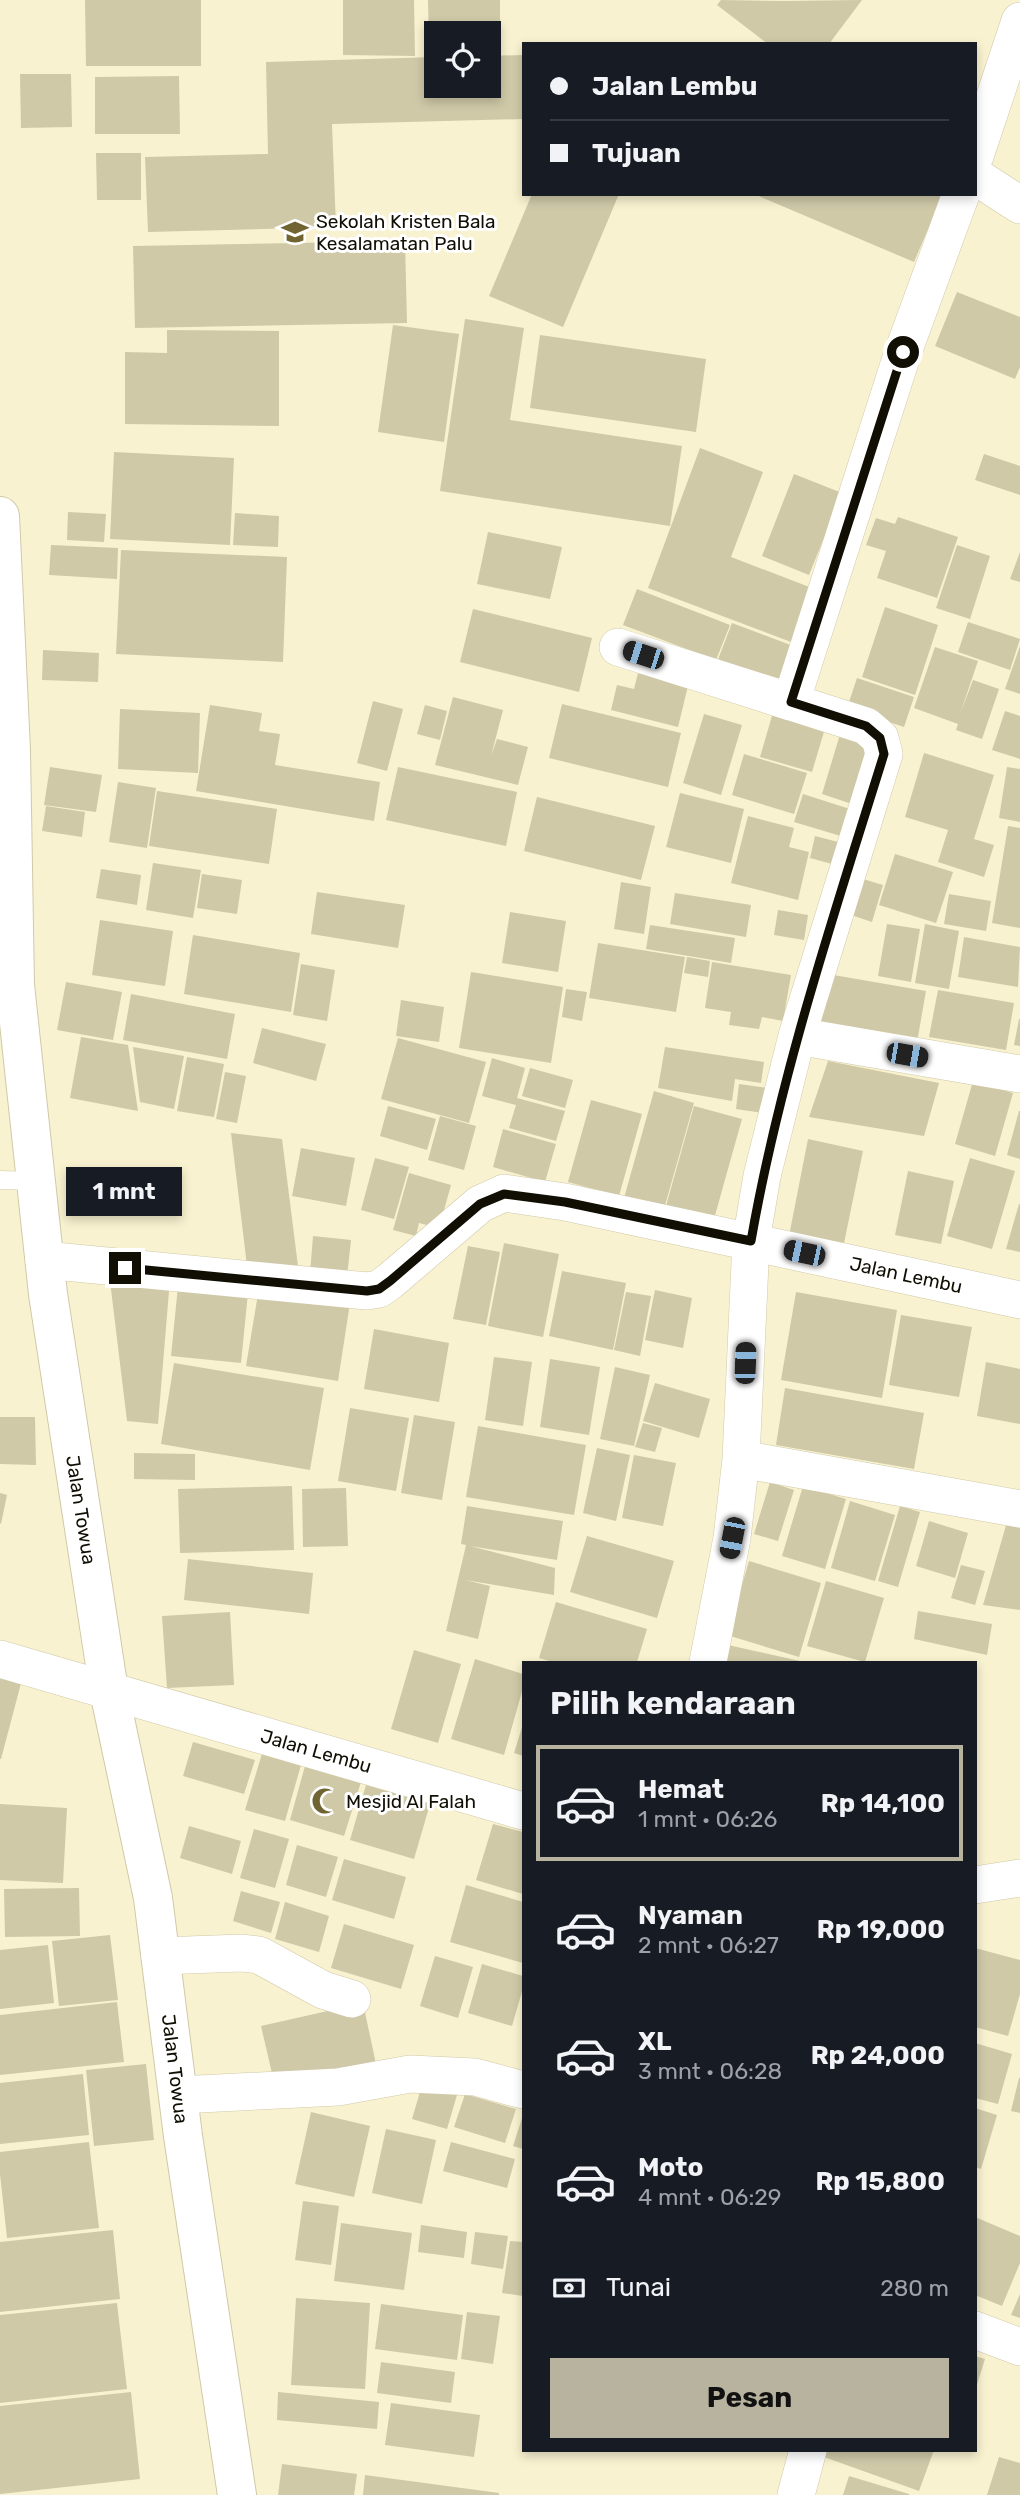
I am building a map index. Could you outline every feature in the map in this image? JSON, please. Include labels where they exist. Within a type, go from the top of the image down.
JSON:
[{"type":"main road","name":"Jalan Towua","points":[[0,516],[10,750],[8,984],[18,1181],[44,1260],[108,1691],[153,1898],[178,2095],[237,2495]]},
{"type":"street","points":[[977,150],[1020,21]]},
{"type":"street","points":[[977,177],[1020,205]]},
{"type":"street","points":[[791,702],[903,352],[960,196]]},
{"type":"street","points":[[618,647],[866,726],[880,738],[884,754],[797,1036],[762,1176],[751,1241],[741,1459],[732,1538],[708,1661]]},
{"type":"street","points":[[797,1036],[1020,1074]]},
{"type":"street","name":"Jalan Lembu","points":[[44,1260],[367,1291],[379,1289],[390,1281],[480,1204],[504,1194],[565,1202],[1020,1300]]},
{"type":"street","points":[[741,1459],[1020,1509]]},
{"type":"street","name":"Jalan Lembu","points":[[0,1659],[522,1811]]},
{"type":"street","points":[[977,1885],[1020,1878]]},
{"type":"street","points":[[160,1956],[242,1953],[259,1955],[323,1990],[352,1999]]},
{"type":"street","points":[[178,2095],[338,2087],[410,2074],[475,2077],[522,2090]]},
{"type":"street","points":[[977,2331],[1020,2347]]},
{"type":"street","points":[[796,2495],[807,2452]]},
{"type":"building","points":[[85,0],[201,0],[201,66],[86,66]]},
{"type":"building","points":[[343,0],[414,0],[415,56],[343,55]]},
{"type":"building","points":[[428,0],[500,0],[500,21],[428,21]]},
{"type":"building","points":[[721,0],[862,0],[830,42],[765,42],[717,5]]},
{"type":"building","points":[[522,55],[522,119],[332,124],[336,227],[148,232],[145,157],[268,154],[266,62],[424,57],[424,98],[501,98],[501,56]]},
{"type":"building","points":[[20,74],[71,74],[72,127],[21,128]]},
{"type":"building","points":[[179,76],[180,134],[95,134],[95,77]]},
{"type":"building","points":[[96,153],[141,153],[141,200],[97,200]]},
{"type":"building","points":[[531,196],[618,196],[563,327],[489,296]]},
{"type":"building","points":[[759,196],[942,196],[914,262]]},
{"type":"building","points":[[405,241],[407,323],[135,328],[133,246]]},
{"type":"building","points":[[957,292],[1020,317],[1020,367],[1015,379],[935,346]]},
{"type":"building","points":[[465,319],[524,328],[510,420],[682,446],[670,526],[440,491]]},
{"type":"building","points":[[393,325],[459,334],[444,442],[378,432]]},
{"type":"building","points":[[167,330],[279,331],[279,426],[125,424],[125,352],[167,353]]},
{"type":"building","points":[[540,335],[706,359],[696,432],[530,408]]},
{"type":"building","points":[[700,448],[763,472],[731,557],[812,588],[791,642],[648,588]]},
{"type":"building","points":[[114,452],[234,458],[230,545],[110,539]]},
{"type":"building","points":[[984,454],[1020,466],[1020,495],[975,480]]},
{"type":"building","points":[[794,474],[842,493],[809,575],[762,556]]},
{"type":"building","points":[[68,512],[106,514],[104,542],[67,540]]},
{"type":"building","points":[[235,513],[279,516],[278,547],[233,545]]},
{"type":"building","points":[[898,517],[958,537],[937,598],[877,578],[886,551],[866,545],[876,518],[895,524]]},
{"type":"building","points":[[488,532],[562,547],[550,599],[477,584]]},
{"type":"building","points":[[51,545],[118,548],[117,579],[49,575]]},
{"type":"building","points":[[957,545],[990,556],[970,619],[936,608]]},
{"type":"building","points":[[121,550],[287,557],[283,662],[116,654]]},
{"type":"building","points":[[1020,552],[1020,582],[1010,579]]},
{"type":"building","points":[[637,589],[730,625],[716,660],[623,625]]},
{"type":"building","points":[[885,607],[938,625],[915,695],[862,677]]},
{"type":"building","points":[[473,609],[592,638],[579,692],[460,662]]},
{"type":"building","points":[[968,622],[1020,639],[1010,670],[958,652]]},
{"type":"building","points":[[732,623],[796,647],[781,686],[717,662]]},
{"type":"building","points":[[1020,646],[1020,694],[1005,689]]},
{"type":"building","points":[[935,647],[978,661],[960,714],[973,680],[999,689],[982,739],[956,730],[958,724],[914,708]]},
{"type":"building","points":[[43,650],[99,653],[98,682],[42,680]]},
{"type":"building","points":[[638,673],[688,686],[678,727],[611,710],[617,685],[634,689]]},
{"type":"building","points":[[857,678],[914,697],[904,727],[847,708]]},
{"type":"building","points":[[453,697],[503,710],[491,756],[497,739],[528,747],[518,785],[435,765]]},
{"type":"building","points":[[373,701],[403,709],[387,771],[357,763]]},
{"type":"building","points":[[562,704],[681,733],[668,787],[549,758]]},
{"type":"building","points":[[210,705],[262,713],[259,731],[280,734],[275,765],[380,782],[374,821],[196,791]]},
{"type":"building","points":[[425,705],[447,711],[440,740],[417,734]]},
{"type":"building","points":[[120,709],[200,713],[198,773],[118,769]]},
{"type":"building","points":[[774,709],[826,725],[812,772],[760,757]]},
{"type":"building","points":[[1005,711],[1020,716],[1020,759],[992,750]]},
{"type":"building","points":[[704,714],[742,725],[721,795],[683,783]]},
{"type":"building","points":[[841,731],[870,745],[852,804],[822,794]]},
{"type":"building","points":[[924,753],[994,775],[974,839],[994,845],[984,877],[938,862],[948,830],[905,817]]},
{"type":"building","points":[[744,754],[807,773],[794,814],[732,795]]},
{"type":"building","points":[[50,767],[102,775],[96,812],[44,805]]},
{"type":"building","points":[[398,767],[517,792],[506,846],[386,820]]},
{"type":"building","points":[[1007,767],[1020,769],[1020,822],[999,818]]},
{"type":"building","points":[[118,782],[156,788],[147,848],[109,842]]},
{"type":"building","points":[[157,791],[277,809],[269,864],[149,846]]},
{"type":"building","points":[[680,793],[744,809],[731,863],[666,847]]},
{"type":"building","points":[[803,794],[853,810],[844,837],[794,822]]},
{"type":"building","points":[[537,797],[655,826],[641,880],[524,851]]},
{"type":"building","points":[[46,806],[85,812],[82,837],[42,831]]},
{"type":"building","points":[[748,816],[794,828],[789,847],[809,852],[798,900],[731,883]]},
{"type":"building","points":[[1008,826],[1020,828],[1020,928],[992,923]]},
{"type":"building","points":[[815,836],[842,843],[836,865],[810,858]]},
{"type":"building","points":[[895,854],[953,872],[936,923],[879,905]]},
{"type":"building","points":[[153,863],[201,870],[193,918],[146,910]]},
{"type":"building","points":[[101,869],[141,875],[137,905],[96,898]]},
{"type":"building","points":[[202,874],[242,880],[237,914],[197,908]]},
{"type":"building","points":[[853,876],[883,885],[872,922],[842,912]]},
{"type":"building","points":[[621,882],[651,887],[644,934],[614,929]]},
{"type":"building","points":[[317,892],[405,905],[398,948],[311,934]]},
{"type":"building","points":[[675,893],[751,905],[746,937],[670,924]]},
{"type":"building","points":[[949,894],[991,901],[986,931],[944,924]]},
{"type":"building","points":[[778,910],[808,915],[804,940],[774,935]]},
{"type":"building","points":[[510,912],[566,921],[558,972],[502,963]]},
{"type":"building","points":[[100,920],[173,931],[165,986],[92,975]]},
{"type":"building","points":[[887,924],[920,929],[911,982],[878,976]]},
{"type":"building","points":[[925,924],[959,931],[949,989],[915,983]]},
{"type":"building","points":[[650,925],[735,938],[731,963],[646,949]]},
{"type":"building","points":[[193,935],[300,953],[291,1012],[184,994]]},
{"type":"building","points":[[964,937],[1020,947],[1018,987],[958,977]]},
{"type":"building","points":[[598,943],[685,957],[676,1012],[589,998]]},
{"type":"building","points":[[687,957],[710,961],[708,977],[684,973]]},
{"type":"building","points":[[712,962],[791,975],[783,1021],[762,1017],[759,1029],[729,1025],[731,1012],[705,1008]]},
{"type":"building","points":[[301,964],[335,970],[327,1021],[293,1015]]},
{"type":"building","points":[[471,972],[563,987],[551,1063],[459,1048]]},
{"type":"building","points":[[822,973],[926,991],[916,1048],[813,1030]]},
{"type":"building","points":[[66,982],[122,992],[113,1040],[57,1030]]},
{"type":"building","points":[[566,989],[587,992],[582,1021],[562,1017]]},
{"type":"building","points":[[938,990],[1014,1003],[1006,1050],[929,1037]]},
{"type":"building","points":[[131,994],[235,1014],[227,1059],[123,1040]]},
{"type":"building","points":[[401,1000],[444,1007],[439,1042],[396,1036]]},
{"type":"building","points":[[1020,1019],[1020,1046],[1014,1045]]},
{"type":"building","points":[[262,1028],[326,1044],[316,1081],[253,1063]]},
{"type":"building","points":[[81,1037],[128,1045],[138,1111],[70,1098]]},
{"type":"building","points":[[398,1038],[486,1062],[469,1123],[381,1099]]},
{"type":"building","points":[[133,1047],[184,1056],[174,1109],[140,1102]]},
{"type":"building","points":[[665,1047],[764,1062],[761,1083],[735,1079],[732,1101],[658,1088]]},
{"type":"building","points":[[187,1057],[224,1064],[214,1117],[177,1111]]},
{"type":"building","points":[[492,1058],[525,1068],[517,1098],[565,1111],[556,1141],[509,1128],[516,1105],[482,1096]]},
{"type":"building","points":[[828,1061],[939,1083],[924,1136],[809,1117]]},
{"type":"building","points":[[530,1068],[573,1080],[565,1108],[522,1096]]},
{"type":"building","points":[[225,1072],[246,1076],[237,1123],[216,1119]]},
{"type":"building","points":[[973,1081],[1013,1093],[995,1156],[955,1144]]},
{"type":"building","points":[[739,1084],[767,1088],[763,1113],[736,1109]]},
{"type":"building","points":[[654,1091],[694,1103],[664,1209],[624,1198]]},
{"type":"building","points":[[591,1100],[642,1114],[619,1196],[568,1182]]},
{"type":"building","points":[[388,1106],[436,1119],[427,1150],[380,1136]]},
{"type":"building","points":[[694,1106],[742,1119],[714,1219],[666,1206]]},
{"type":"building","points":[[1020,1111],[1020,1159],[1007,1155]]},
{"type":"building","points":[[440,1116],[476,1126],[464,1170],[428,1160]]},
{"type":"building","points":[[503,1129],[556,1144],[545,1182],[493,1167]]},
{"type":"building","points":[[231,1133],[282,1139],[300,1282],[248,1274]]},
{"type":"building","points":[[808,1139],[863,1151],[843,1248],[789,1236]]},
{"type":"building","points":[[301,1148],[355,1158],[346,1206],[292,1196]]},
{"type":"building","points":[[375,1158],[409,1167],[394,1219],[361,1210]]},
{"type":"building","points":[[970,1158],[1015,1171],[992,1249],[947,1236]]},
{"type":"building","points":[[908,1171],[954,1181],[941,1244],[895,1235]]},
{"type":"building","points":[[409,1173],[451,1185],[439,1228],[419,1223],[416,1236],[393,1230]]},
{"type":"building","points":[[1020,1204],[1020,1252],[1006,1249]]},
{"type":"building","points":[[313,1236],[351,1240],[347,1277],[310,1273]]},
{"type":"building","points":[[504,1243],[559,1254],[543,1337],[488,1326]]},
{"type":"building","points":[[468,1246],[500,1252],[486,1325],[453,1319]]},
{"type":"building","points":[[562,1271],[626,1283],[613,1350],[549,1336]]},
{"type":"building","points":[[109,1273],[170,1279],[158,1424],[127,1421]]},
{"type":"building","points":[[178,1286],[248,1293],[241,1363],[171,1356]]},
{"type":"building","points":[[259,1288],[350,1303],[338,1381],[246,1366]]},
{"type":"building","points":[[655,1290],[692,1298],[683,1348],[645,1340]]},
{"type":"building","points":[[626,1292],[651,1296],[640,1356],[614,1350]]},
{"type":"building","points":[[796,1292],[897,1310],[882,1398],[781,1380]]},
{"type":"building","points":[[901,1315],[972,1327],[959,1397],[889,1385]]},
{"type":"building","points":[[374,1329],[449,1343],[439,1402],[364,1389]]},
{"type":"building","points":[[494,1357],[532,1362],[523,1426],[485,1420]]},
{"type":"building","points":[[550,1359],[600,1367],[589,1435],[540,1427]]},
{"type":"building","points":[[986,1362],[1020,1369],[1020,1424],[977,1416]]},
{"type":"building","points":[[174,1363],[324,1388],[310,1470],[161,1444]]},
{"type":"building","points":[[615,1367],[650,1375],[634,1446],[600,1439]]},
{"type":"building","points":[[655,1383],[710,1399],[699,1438],[643,1421]]},
{"type":"building","points":[[785,1388],[924,1413],[914,1469],[776,1445]]},
{"type":"building","points":[[350,1408],[409,1418],[396,1491],[338,1481]]},
{"type":"building","points":[[414,1415],[455,1422],[442,1500],[401,1493]]},
{"type":"building","points":[[0,1417],[35,1417],[36,1465],[0,1464]]},
{"type":"building","points":[[643,1423],[662,1428],[655,1452],[635,1447]]},
{"type":"building","points":[[478,1426],[586,1445],[574,1515],[466,1497]]},
{"type":"building","points":[[597,1448],[630,1455],[616,1521],[583,1513]]},
{"type":"building","points":[[134,1453],[195,1454],[195,1480],[134,1479]]},
{"type":"building","points":[[634,1455],[676,1463],[663,1526],[622,1518]]},
{"type":"building","points":[[770,1482],[794,1490],[778,1541],[754,1534]]},
{"type":"building","points":[[292,1486],[294,1550],[180,1553],[178,1489]]},
{"type":"building","points":[[803,1486],[846,1499],[825,1569],[782,1556]]},
{"type":"building","points":[[346,1488],[348,1546],[303,1547],[302,1489]]},
{"type":"building","points":[[0,1493],[7,1495],[1,1524],[0,1523]]},
{"type":"building","points":[[850,1501],[895,1515],[875,1581],[831,1568]]},
{"type":"building","points":[[467,1506],[563,1521],[557,1560],[470,1546],[555,1568],[554,1595],[465,1580],[490,1586],[478,1639],[446,1631],[466,1545],[461,1544]]},
{"type":"building","points":[[900,1506],[920,1512],[898,1587],[878,1581]]},
{"type":"building","points":[[929,1521],[968,1533],[955,1578],[916,1566]]},
{"type":"building","points":[[1007,1522],[1020,1526],[1020,1610],[983,1605]]},
{"type":"building","points":[[587,1536],[674,1561],[657,1618],[570,1592]]},
{"type":"building","points":[[188,1559],[313,1573],[309,1614],[184,1600]]},
{"type":"building","points":[[749,1561],[821,1583],[799,1657],[727,1635]]},
{"type":"building","points":[[961,1565],[985,1571],[975,1605],[951,1598]]},
{"type":"building","points":[[826,1581],[884,1598],[865,1661],[807,1646]]},
{"type":"building","points":[[556,1602],[647,1629],[637,1661],[550,1661],[539,1658]]},
{"type":"building","points":[[918,1611],[992,1624],[987,1655],[914,1639]]},
{"type":"building","points":[[230,1612],[234,1685],[167,1688],[162,1616]]},
{"type":"building","points":[[728,1645],[800,1661],[724,1661]]},
{"type":"building","points":[[414,1650],[461,1664],[438,1743],[391,1729]]},
{"type":"building","points":[[475,1659],[522,1674],[522,1692],[504,1755],[451,1739]]},
{"type":"building","points":[[0,1665],[24,1672],[1,1759],[0,1759]]},
{"type":"building","points":[[522,1727],[522,1756],[514,1753]]},
{"type":"building","points":[[193,1742],[255,1760],[244,1794],[183,1776]]},
{"type":"building","points":[[264,1747],[303,1758],[285,1821],[245,1810]]},
{"type":"building","name":"Mesjid Al Falah","points":[[305,1766],[361,1782],[344,1836],[290,1820]]},
{"type":"building","points":[[366,1785],[430,1804],[414,1859],[350,1840]]},
{"type":"building","points":[[0,1804],[67,1808],[63,1883],[0,1880]]},
{"type":"building","points":[[493,1824],[522,1832],[522,1894],[476,1880]]},
{"type":"building","points":[[189,1826],[241,1841],[232,1874],[180,1858]]},
{"type":"building","points":[[254,1829],[289,1839],[275,1888],[240,1878]]},
{"type":"building","points":[[297,1845],[338,1857],[326,1897],[286,1885]]},
{"type":"building","points":[[344,1859],[406,1877],[394,1919],[332,1900]]},
{"type":"building","points":[[466,1885],[522,1902],[522,1963],[450,1942]]},
{"type":"building","points":[[79,1888],[80,1936],[5,1937],[4,1889]]},
{"type":"building","points":[[241,1891],[280,1902],[271,1933],[233,1921]]},
{"type":"building","points":[[285,1902],[329,1916],[319,1952],[275,1939]]},
{"type":"building","points":[[344,1924],[414,1945],[401,1989],[331,1968]]},
{"type":"building","points":[[110,1935],[118,2000],[59,2006],[52,1941]]},
{"type":"building","points":[[48,1945],[54,2003],[0,2009],[0,1950]]},
{"type":"building","points":[[977,1949],[1020,1960],[1020,1994],[1008,2036],[977,2028]]},
{"type":"building","points":[[435,1956],[473,1967],[458,2018],[420,2006]]},
{"type":"building","points":[[482,1964],[522,1976],[522,1991],[512,2026],[468,2013]]},
{"type":"building","points":[[117,2002],[124,2062],[0,2075],[0,2015]]},
{"type":"building","points":[[363,2003],[376,2064],[275,2086],[261,2026]]},
{"type":"building","points":[[977,2044],[1012,2054],[998,2104],[977,2099]]},
{"type":"building","points":[[146,2064],[154,2140],[94,2146],[86,2070]]},
{"type":"building","points":[[83,2074],[89,2135],[0,2144],[0,2083]]},
{"type":"building","points":[[1020,2078],[1020,2113],[1011,2111]]},
{"type":"building","points":[[422,2085],[457,2095],[447,2129],[412,2119]]},
{"type":"building","points":[[465,2094],[516,2109],[505,2143],[454,2127]]},
{"type":"building","points":[[977,2109],[997,2115],[981,2169],[977,2168]]},
{"type":"building","points":[[311,2112],[370,2126],[354,2197],[295,2184]]},
{"type":"building","points":[[522,2118],[522,2149],[513,2146]]},
{"type":"building","points":[[386,2129],[436,2140],[422,2204],[372,2193]]},
{"type":"building","points":[[89,2142],[99,2228],[7,2238],[0,2152]]},
{"type":"building","points":[[451,2142],[515,2159],[507,2188],[443,2171]]},
{"type":"building","points":[[303,2201],[339,2206],[331,2265],[295,2260]]},
{"type":"building","points":[[977,2218],[1020,2236],[1020,2263],[1002,2306],[977,2296]]},
{"type":"building","points":[[341,2223],[412,2233],[404,2290],[334,2281]]},
{"type":"building","points":[[421,2225],[467,2232],[464,2258],[418,2252]]},
{"type":"building","points":[[113,2230],[120,2299],[0,2312],[0,2242]]},
{"type":"building","points":[[475,2232],[508,2236],[503,2269],[471,2264]]},
{"type":"building","points":[[510,2241],[522,2242],[522,2296],[502,2293]]},
{"type":"building","points":[[1020,2294],[1020,2318],[1011,2315]]},
{"type":"building","points":[[296,2298],[370,2303],[365,2389],[291,2385]]},
{"type":"building","points":[[117,2303],[127,2389],[0,2403],[0,2315]]},
{"type":"building","points":[[381,2304],[463,2315],[457,2360],[375,2349]]},
{"type":"building","points":[[467,2312],[500,2316],[493,2364],[461,2359]]},
{"type":"building","points":[[977,2357],[985,2359],[977,2385]]},
{"type":"building","points":[[381,2362],[455,2372],[451,2403],[377,2393]]},
{"type":"building","points":[[131,2392],[140,2479],[0,2494],[0,2406]]},
{"type":"building","points":[[278,2392],[379,2402],[377,2429],[277,2420]]},
{"type":"building","points":[[391,2403],[480,2415],[474,2457],[385,2445]]},
{"type":"building","points":[[825,2452],[933,2452],[919,2491],[824,2457]]},
{"type":"building","points":[[999,2457],[1020,2463],[1020,2495],[987,2495]]},
{"type":"building","points":[[282,2464],[357,2474],[354,2495],[278,2495]]},
{"type":"building","points":[[365,2475],[499,2493],[499,2495],[363,2495]]},
{"type":"building","points":[[849,2476],[909,2494],[909,2495],[843,2495]]},
{"type":"place","name":"Sekolah Kristen Bala Kesalamatan Palu","points":[[295,232]]},
{"type":"place","name":"Mesjid Al Falah","points":[[325,1801]]},
{"type":"route","points":[[125,1268],[367,1291],[379,1289],[480,1204],[504,1194],[565,1202],[751,1241],[762,1176],[797,1036],[884,754],[880,738],[866,726],[791,702],[903,352]]}]
